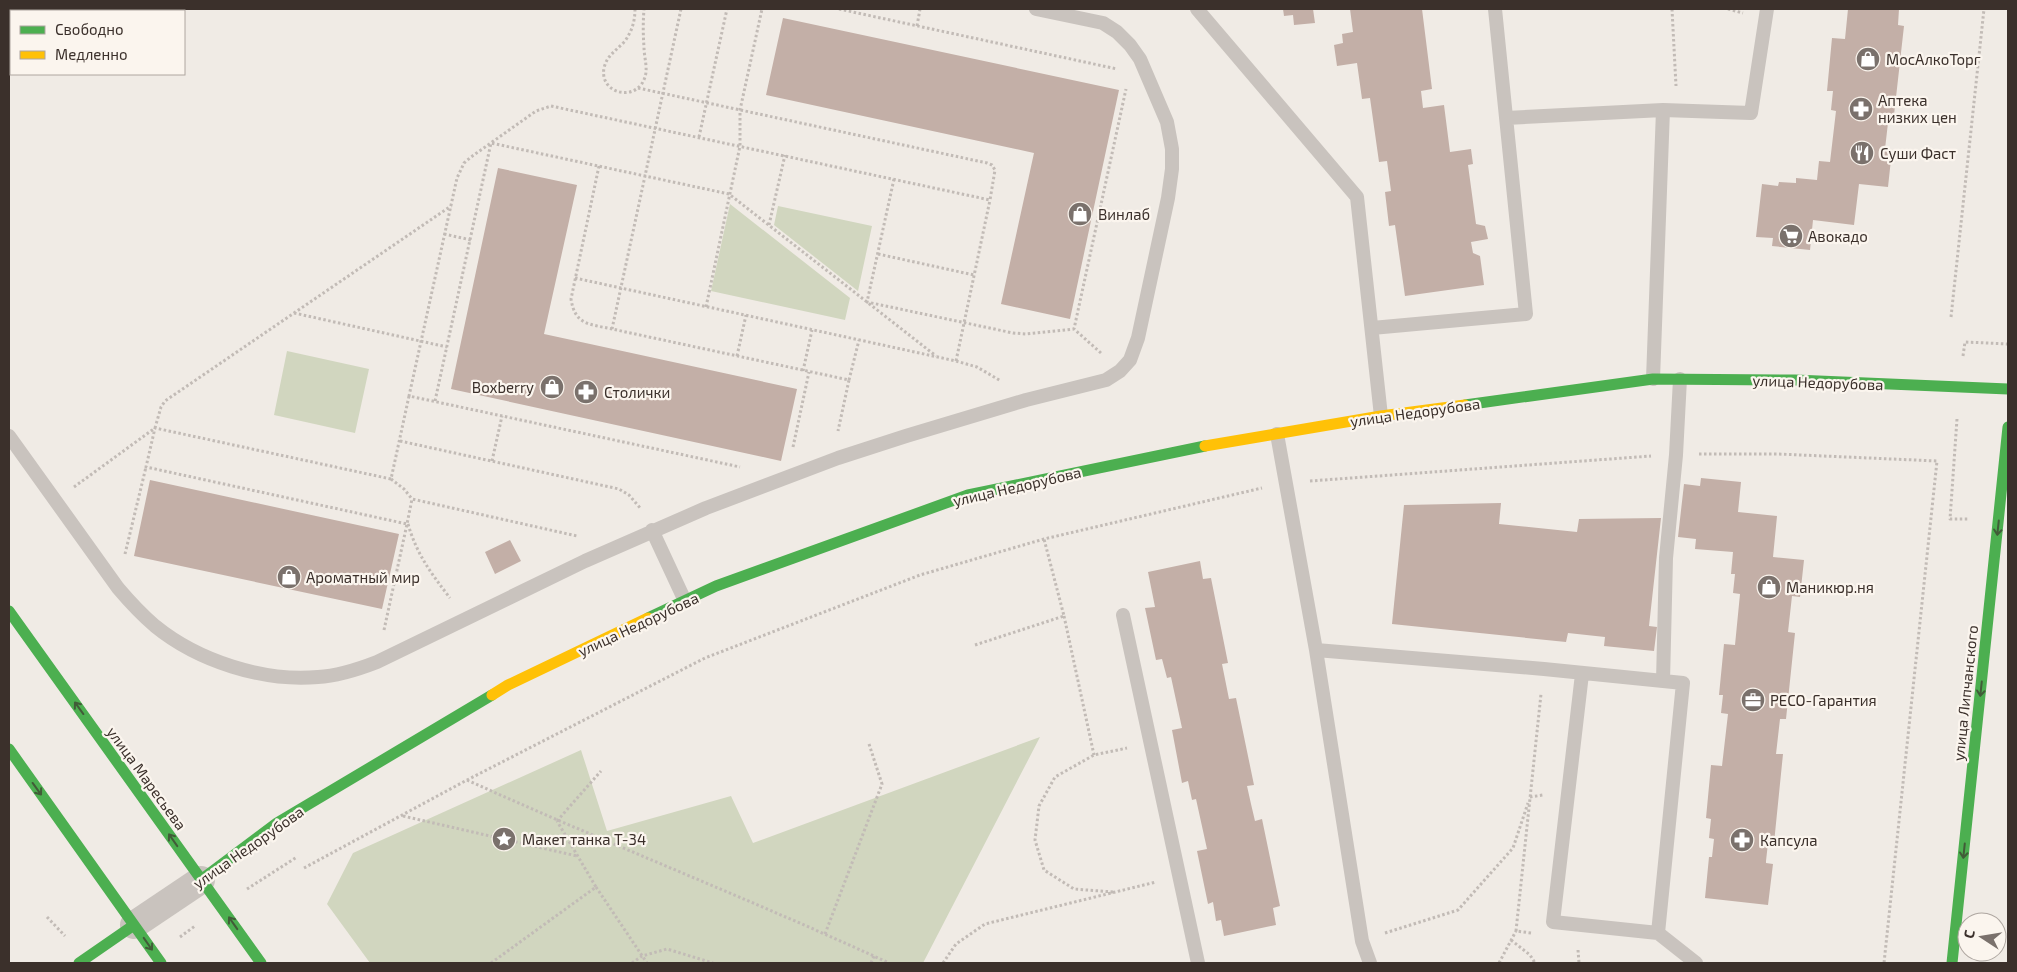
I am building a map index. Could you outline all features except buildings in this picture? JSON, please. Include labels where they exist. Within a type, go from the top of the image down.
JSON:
[{"type":"street","name":"улица Недорубова","points":[[79,963],[201,880],[277,823],[508,685],[716,586],[968,495],[1195,448],[1381,416],[1653,379],[1795,380],[2008,389]]},
{"type":"street","name":"улица Липчанского","points":[[1952,963],[2008,427]]},
{"type":"street","name":"улица Маресьева","points":[[9,611],[261,963]]},
{"type":"street","points":[[9,749],[162,963]]},
{"type":"lane","points":[[9,436],[118,588],[137,610],[156,627],[185,647],[208,658],[237,668],[293,678],[320,677],[342,673],[377,662],[652,530],[787,478],[906,436],[1026,400],[1106,380],[1120,371],[1130,360],[1138,338],[1168,198],[1172,169],[1172,149],[1167,122],[1140,60],[1130,45],[1117,32],[1103,23],[1036,9]]},
{"type":"lane","points":[[1197,9],[1357,197],[1381,416]]},
{"type":"lane","points":[[1372,328],[1526,314],[1495,9]]},
{"type":"lane","points":[[1506,118],[1670,110],[1751,113],[1767,9]]},
{"type":"lane","points":[[1653,379],[1670,110]]},
{"type":"lane","points":[[1663,681],[1666,558],[1676,454],[1680,379]]},
{"type":"lane","points":[[1277,434],[1316,650],[1362,941],[1370,963]]},
{"type":"lane","points":[[652,530],[685,601]]},
{"type":"lane","points":[[1123,615],[1198,963]]},
{"type":"lane","points":[[1316,650],[1683,683],[1658,933]]},
{"type":"lane","points":[[1582,674],[1553,922],[1658,933],[1696,963]]},
{"type":"path","points":[[635,9],[631,32],[611,53],[604,68],[605,78],[612,89],[618,93],[628,93],[638,88],[645,77],[644,9]]},
{"type":"path","points":[[612,329],[681,9]]},
{"type":"path","points":[[699,137],[727,9]]},
{"type":"path","points":[[706,306],[740,146],[740,110],[762,9]]},
{"type":"path","points":[[839,9],[1146,75]]},
{"type":"path","points":[[916,26],[920,9]]},
{"type":"path","points":[[1670,110],[1672,9]]},
{"type":"path","points":[[1951,317],[1984,9]]},
{"type":"path","points":[[1074,329],[1130,72]]},
{"type":"path","points":[[638,88],[992,165],[995,170],[990,200],[956,361]]},
{"type":"path","points":[[392,479],[444,234],[460,170],[471,157],[536,111],[551,106],[990,200]]},
{"type":"path","points":[[491,143],[730,194],[936,356]]},
{"type":"path","points":[[435,401],[491,143]]},
{"type":"path","points":[[769,225],[785,155]]},
{"type":"path","points":[[599,166],[570,299],[573,312],[578,319],[589,324],[849,380]]},
{"type":"path","points":[[867,302],[894,179]]},
{"type":"path","points":[[118,588],[155,428],[161,407],[166,401],[451,206]]},
{"type":"path","points":[[444,234],[470,240]]},
{"type":"path","points":[[878,254],[974,275]]},
{"type":"path","points":[[575,278],[956,361],[990,373],[1026,400]]},
{"type":"path","points":[[867,302],[1001,331],[1026,334],[1074,329],[1120,371]]},
{"type":"path","points":[[293,313],[447,347]]},
{"type":"path","points":[[737,356],[746,315]]},
{"type":"path","points":[[803,371],[812,330]]},
{"type":"path","points":[[832,461],[859,339]]},
{"type":"path","points":[[1950,502],[1959,387],[1965,342],[2008,344]]},
{"type":"path","points":[[409,396],[787,478],[810,372]]},
{"type":"path","points":[[492,461],[502,416]]},
{"type":"path","points":[[56,501],[155,428],[392,479],[412,499],[619,545]]},
{"type":"path","points":[[400,441],[619,489],[636,502],[652,530]]},
{"type":"path","points":[[304,868],[466,780],[705,658],[920,575],[1044,539],[1286,483],[1676,454],[1778,454],[1937,461],[1884,963]]},
{"type":"path","points":[[146,467],[407,524]]},
{"type":"path","points":[[377,662],[412,499]]},
{"type":"path","points":[[407,524],[413,543],[422,561],[466,619]]},
{"type":"path","points":[[1044,539],[1064,616],[1094,755]]},
{"type":"path","points":[[975,645],[1064,616]]},
{"type":"path","points":[[825,934],[882,784],[869,744]]},
{"type":"path","points":[[1113,892],[1074,889],[1044,870],[1036,840],[1038,806],[1055,777],[1094,755],[1151,744]]},
{"type":"path","points":[[557,821],[601,771]]},
{"type":"path","points":[[466,780],[889,963]]},
{"type":"path","points":[[1362,941],[1458,910],[1513,848],[1530,796],[1568,794]]},
{"type":"path","points":[[402,815],[578,856]]},
{"type":"path","points":[[557,821],[596,887],[647,963]]},
{"type":"path","points":[[943,963],[956,944],[985,924],[1180,876]]},
{"type":"path","points":[[491,963],[596,887]]},
{"type":"path","points":[[1500,963],[1516,931]]},
{"type":"path","points":[[1511,940],[1530,955],[1535,963]]},
{"type":"path","points":[[632,963],[642,956],[667,949],[712,963]]},
{"type":"path","points":[[871,963],[874,956]]},
{"type":"green space","points":[[730,204],[850,298],[845,320],[711,291]]},
{"type":"green space","points":[[778,206],[872,226],[858,291],[774,225]]},
{"type":"green space","points":[[287,351],[369,369],[355,433],[274,415]]},
{"type":"green space","points":[[1040,737],[923,963],[370,963],[327,904],[353,853],[581,750],[607,831],[731,796],[753,843]]},
{"type":"traffic: fast","points":[[1465,405],[1653,379],[1795,380],[2008,389]]},
{"type":"traffic: fast","points":[[1952,963],[2008,427]]},
{"type":"traffic: fast","points":[[648,618],[716,586],[968,495],[1205,446]]},
{"type":"traffic: fast","points":[[9,611],[261,963]]},
{"type":"traffic: fast","points":[[201,880],[277,823],[492,695]]},
{"type":"traffic: fast","points":[[9,749],[161,963]]},
{"type":"traffic: fast","points":[[79,963],[134,925]]},
{"type":"traffic: slow","points":[[1205,446],[1381,416],[1465,405]]},
{"type":"traffic: slow","points":[[492,695],[508,685],[648,618]]},
{"type":"place","name":"МосАлкоТорг","points":[[1868,59]]},
{"type":"place","name":"Аптека низких цен","points":[[1861,109]]},
{"type":"place","name":"Суши Фаст","points":[[1862,153]]},
{"type":"place","name":"Винлаб","points":[[1080,214]]},
{"type":"place","name":"Авокадо","points":[[1791,236]]},
{"type":"place","name":"Boxberry","points":[[552,387]]},
{"type":"place","name":"Столички","points":[[586,392]]},
{"type":"place","name":"Ароматный мир","points":[[289,577]]},
{"type":"place","name":"Маникюр.ня","points":[[1769,587]]},
{"type":"place","name":"РЕСО-Гарантия","points":[[1753,700]]},
{"type":"place","name":"Макет танка Т-34","points":[[504,839]]},
{"type":"place","name":"Капсула","points":[[1742,840]]}]
